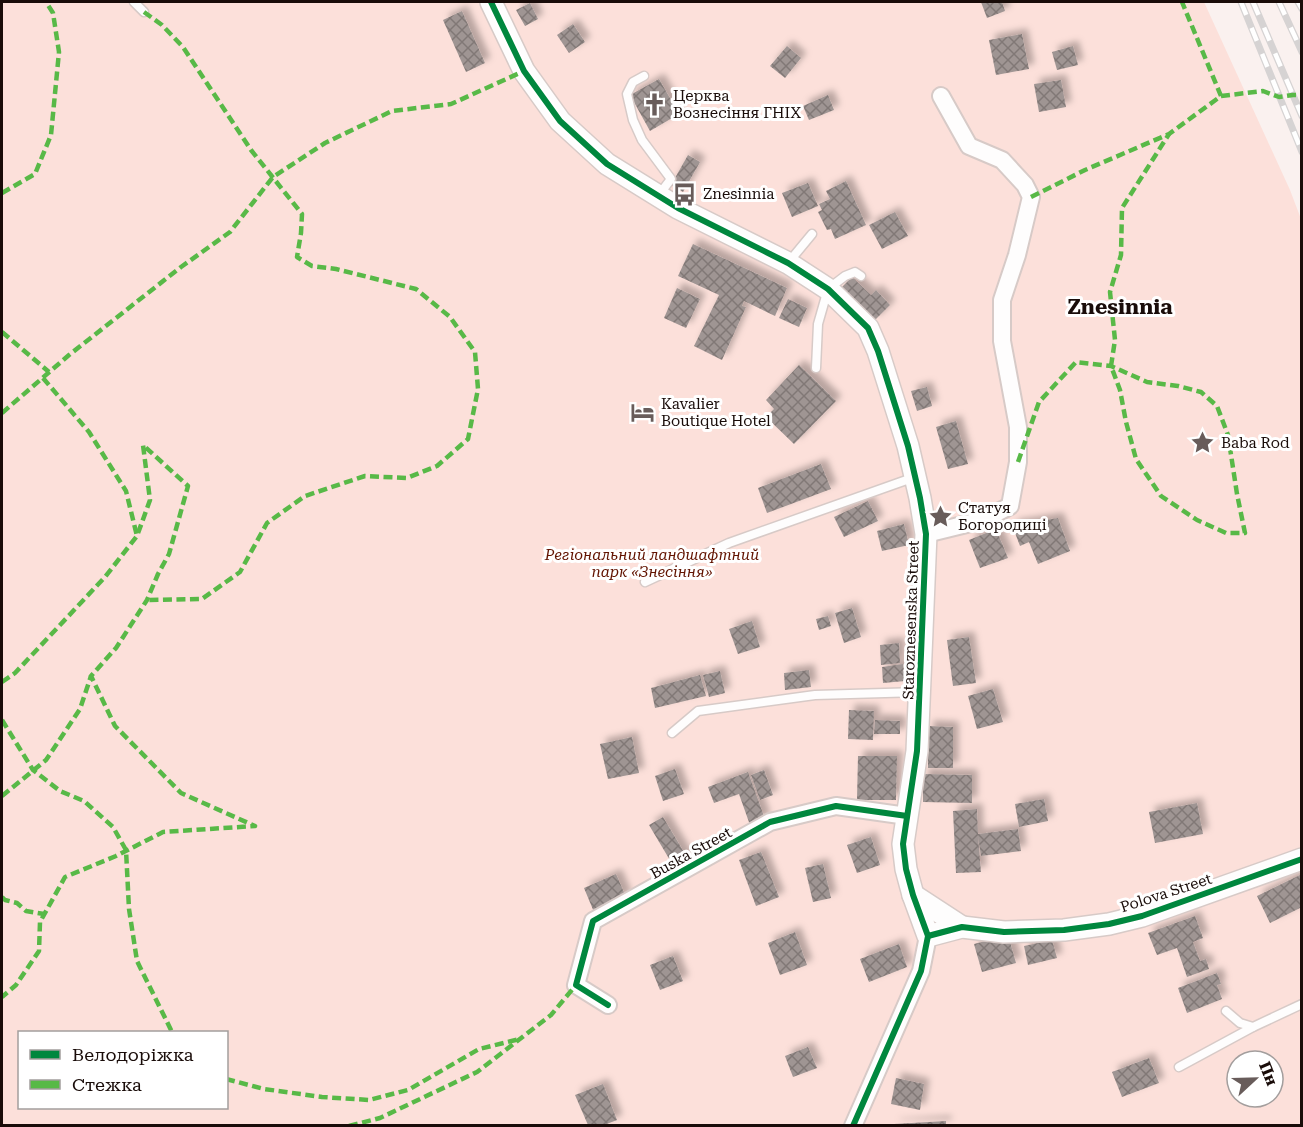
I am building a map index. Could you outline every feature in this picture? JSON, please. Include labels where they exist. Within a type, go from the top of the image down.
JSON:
[{"type":"street","name":"Staroznesenska Street","points":[[491,2],[524,71],[560,121],[607,164],[678,208],[788,263],[828,289],[868,328],[892,392],[908,446],[926,534],[917,751],[903,844],[913,896],[928,936]]},
{"type":"street","points":[[926,534],[983,520],[1010,506],[1018,462],[1018,427],[1002,341],[1002,300],[1017,255],[1031,197],[1025,185],[1002,160],[969,146],[941,96]]},
{"type":"street","name":"Buska Street","points":[[608,1005],[576,985],[594,921],[770,822],[836,806],[907,816]]},
{"type":"street","name":"Polova Street","points":[[928,936],[962,927],[1004,932],[1064,930],[1109,924],[1142,916],[1302,859]]},
{"type":"street","points":[[913,896],[962,927]]},
{"type":"street","points":[[853,1125],[921,971],[928,936]]},
{"type":"lane","points":[[134,2],[144,12]]},
{"type":"lane","points":[[644,76],[633,82],[627,94],[633,120],[642,140],[671,178],[658,196]]},
{"type":"lane","points":[[788,263],[812,234]]},
{"type":"lane","points":[[816,368],[818,324],[828,289],[845,276],[855,272],[861,276]]},
{"type":"lane","points":[[645,582],[729,543],[915,477]]},
{"type":"lane","points":[[672,733],[698,711],[815,695],[920,692]]},
{"type":"lane","points":[[1179,1066],[1302,1004]]},
{"type":"lane","points":[[1226,1011],[1240,1023],[1253,1027]]},
{"type":"green space","name":"Регіональний ландшафтний парк «Знесіння»","points":[[2,2],[1204,2],[1301,219],[1301,1125],[2,1126]]},
{"type":"building","points":[[981,2],[1002,2],[1005,11],[987,18]]},
{"type":"building","points":[[530,3],[538,19],[525,26],[516,10]]},
{"type":"building","points":[[462,11],[485,63],[466,72],[443,20]]},
{"type":"building","points":[[573,24],[585,42],[569,53],[557,35]]},
{"type":"building","points":[[1022,34],[1029,69],[996,75],[989,40]]},
{"type":"building","points":[[787,46],[801,58],[785,78],[770,66]]},
{"type":"building","points":[[1073,46],[1078,65],[1057,70],[1052,52]]},
{"type":"building","name":"Церква Вознесіння ГНІХ","points":[[659,79],[679,114],[650,131],[630,95]]},
{"type":"building","points":[[1061,80],[1066,107],[1039,112],[1034,84]]},
{"type":"building","points":[[828,95],[834,110],[809,120],[803,106]]},
{"type":"building","points":[[688,155],[700,162],[683,192],[671,185]]},
{"type":"building","points":[[846,181],[866,225],[835,239],[831,229],[827,230],[818,212],[822,210],[819,204],[830,199],[826,191]]},
{"type":"building","points":[[808,183],[818,206],[792,217],[782,193]]},
{"type":"building","points":[[895,212],[908,236],[882,249],[869,225]]},
{"type":"building","points":[[693,244],[787,288],[775,316],[744,301],[742,306],[746,307],[722,360],[694,346],[719,295],[678,276]]},
{"type":"building","points":[[852,277],[871,295],[876,290],[890,305],[874,321],[841,288]]},
{"type":"building","points":[[677,288],[700,299],[686,328],[664,318]]},
{"type":"building","points":[[788,299],[807,308],[799,327],[779,318]]},
{"type":"building","points":[[799,365],[836,401],[794,444],[766,417],[774,409],[766,400]]},
{"type":"building","points":[[927,387],[932,406],[917,411],[911,391]]},
{"type":"building","points":[[956,421],[968,464],[948,469],[936,427]]},
{"type":"building","points":[[821,464],[831,489],[767,513],[758,488]]},
{"type":"building","points":[[868,501],[878,521],[844,537],[834,517]]},
{"type":"building","points":[[1058,518],[1070,551],[1038,564],[1029,542],[1020,546],[1012,525]]},
{"type":"building","points":[[904,524],[909,545],[882,551],[877,531]]},
{"type":"building","points":[[996,529],[1008,558],[980,568],[969,540]]},
{"type":"building","points":[[852,608],[861,637],[844,643],[835,613]]},
{"type":"building","points":[[828,616],[831,626],[819,630],[816,619]]},
{"type":"building","points":[[752,621],[760,647],[738,654],[729,629]]},
{"type":"building","points":[[969,637],[976,683],[953,686],[947,640]]},
{"type":"building","points":[[899,643],[900,663],[881,665],[880,645]]},
{"type":"building","points":[[903,664],[905,681],[883,683],[882,667]]},
{"type":"building","points":[[809,670],[811,687],[785,690],[784,673]]},
{"type":"building","points":[[720,671],[725,693],[709,697],[703,675]]},
{"type":"building","points":[[700,675],[706,696],[655,708],[651,688]]},
{"type":"building","points":[[993,689],[1003,722],[977,729],[968,696]]},
{"type":"building","points":[[849,710],[874,711],[873,740],[848,739]]},
{"type":"building","points":[[875,720],[900,721],[900,734],[874,734]]},
{"type":"building","points":[[928,726],[953,727],[953,768],[928,768]]},
{"type":"building","points":[[632,737],[639,773],[608,779],[600,744]]},
{"type":"building","points":[[858,756],[897,756],[896,800],[857,800]]},
{"type":"building","points":[[675,769],[684,794],[663,801],[655,776]]},
{"type":"building","points":[[764,770],[773,795],[760,800],[751,775]]},
{"type":"building","points":[[748,772],[765,819],[750,825],[739,794],[714,803],[708,787]]},
{"type":"building","points":[[923,774],[972,775],[972,803],[923,802]]},
{"type":"building","points":[[1044,799],[1048,821],[1019,827],[1015,804]]},
{"type":"building","points":[[1197,803],[1203,834],[1155,843],[1149,812]]},
{"type":"building","points":[[977,809],[978,834],[1018,829],[1021,851],[981,856],[978,837],[981,872],[956,873],[953,811]]},
{"type":"building","points":[[663,817],[688,859],[674,867],[649,825]]},
{"type":"building","points":[[871,837],[880,865],[857,873],[847,845]]},
{"type":"building","points":[[761,852],[779,897],[756,906],[739,860]]},
{"type":"building","points":[[823,864],[831,898],[813,902],[805,868]]},
{"type":"building","points":[[616,874],[626,897],[594,912],[584,888]]},
{"type":"building","points":[[1302,874],[1302,907],[1270,923],[1257,896]]},
{"type":"building","points":[[1195,916],[1203,938],[1193,942],[1200,961],[1206,959],[1209,969],[1187,977],[1177,948],[1157,955],[1148,933]]},
{"type":"building","points":[[795,932],[807,965],[780,975],[768,943]]},
{"type":"building","points":[[1008,935],[1016,963],[982,972],[974,944]]},
{"type":"building","points":[[1052,940],[1057,958],[1028,965],[1024,946]]},
{"type":"building","points":[[899,944],[907,967],[869,982],[860,959]]},
{"type":"building","points":[[673,956],[683,981],[660,990],[650,965]]},
{"type":"building","points":[[1217,973],[1221,984],[1217,985],[1222,999],[1187,1013],[1178,988]]},
{"type":"building","points":[[808,1047],[817,1068],[793,1077],[785,1056]]},
{"type":"building","points":[[1149,1058],[1159,1083],[1122,1097],[1112,1072]]},
{"type":"building","points":[[896,1078],[924,1084],[920,1110],[891,1104]]},
{"type":"building","points":[[603,1084],[617,1120],[604,1125],[588,1125],[575,1095]]},
{"type":"building","points":[[946,1121],[946,1125],[894,1125],[894,1124]]},
{"type":"railway","points":[[1241,2],[1302,152]]},
{"type":"railway","points":[[1253,2],[1302,116]]},
{"type":"railway","points":[[1279,2],[1302,52]]},
{"type":"railway","points":[[1298,2],[1302,9]]},
{"type":"marked path","points":[[2,193],[35,174],[51,135],[59,52],[53,13],[46,2]]},
{"type":"marked path","points":[[1031,197],[1085,170],[1169,134],[1221,96],[1182,2]]},
{"type":"marked path","points":[[144,12],[162,25],[183,47],[251,150],[302,214],[297,257],[312,266],[336,269],[416,289],[450,317],[475,352],[478,389],[468,439],[437,466],[407,478],[365,476],[305,496],[267,523],[240,572],[202,599],[147,600]]},
{"type":"marked path","points":[[2,413],[69,355],[181,267],[230,232],[273,177],[325,143],[392,111],[451,104],[524,71]]},
{"type":"marked path","points":[[1221,96],[1263,91],[1279,97],[1302,95]]},
{"type":"marked path","points":[[1018,462],[1039,402],[1076,362],[1111,366],[1147,382],[1201,392],[1217,406],[1228,435],[1245,533],[1226,533],[1197,520],[1161,496],[1136,459],[1120,390],[1111,366],[1115,340],[1110,292],[1121,255],[1122,208],[1169,134]]},
{"type":"marked path","points":[[2,332],[49,372]]},
{"type":"marked path","points":[[43,378],[89,432],[126,491],[137,536]]},
{"type":"marked path","points":[[2,682],[15,673],[105,577],[137,536],[150,500],[143,445],[188,486],[169,554],[147,600],[116,648],[91,676],[115,726],[181,793],[255,826],[163,832],[116,856],[65,877],[40,922],[39,951],[16,985],[2,997]]},
{"type":"marked path","points":[[2,796],[46,760],[80,709],[91,676]]},
{"type":"marked path","points":[[2,720],[33,770],[60,791],[84,801],[113,827],[126,850],[129,909],[137,961],[172,1031]]},
{"type":"marked path","points":[[2,897],[17,903],[26,911],[44,914]]},
{"type":"marked path","points":[[349,1126],[380,1118],[477,1072],[551,1015],[576,985]]},
{"type":"marked path","points":[[228,1080],[264,1089],[322,1097],[369,1100],[408,1090],[479,1049],[520,1039]]},
{"type":"cycle path","points":[[491,2],[524,71],[560,121],[607,164],[678,208],[788,263],[828,289],[868,328],[878,351],[908,446],[926,534],[917,751],[903,844],[906,869],[913,895],[928,936],[921,971],[853,1126]]},
{"type":"cycle path","points":[[608,1005],[576,985],[593,921],[770,822],[836,806],[907,816]]},
{"type":"cycle path","points":[[928,936],[962,927],[1004,932],[1064,930],[1109,924],[1142,916],[1302,859]]},
{"type":"place","name":"Церква Вознесіння ГНІХ","points":[[655,105]]},
{"type":"place","name":"Znesinnia","points":[[685,194]]},
{"type":"place","name":"Kavalier Boutique Hotel","points":[[643,413]]},
{"type":"place","name":"Baba Rod","points":[[1203,443]]},
{"type":"place","name":"Статуя Богородиці","points":[[940,517]]},
{"type":"district","name":"Znesinnia","points":[[1120,307]]}]
